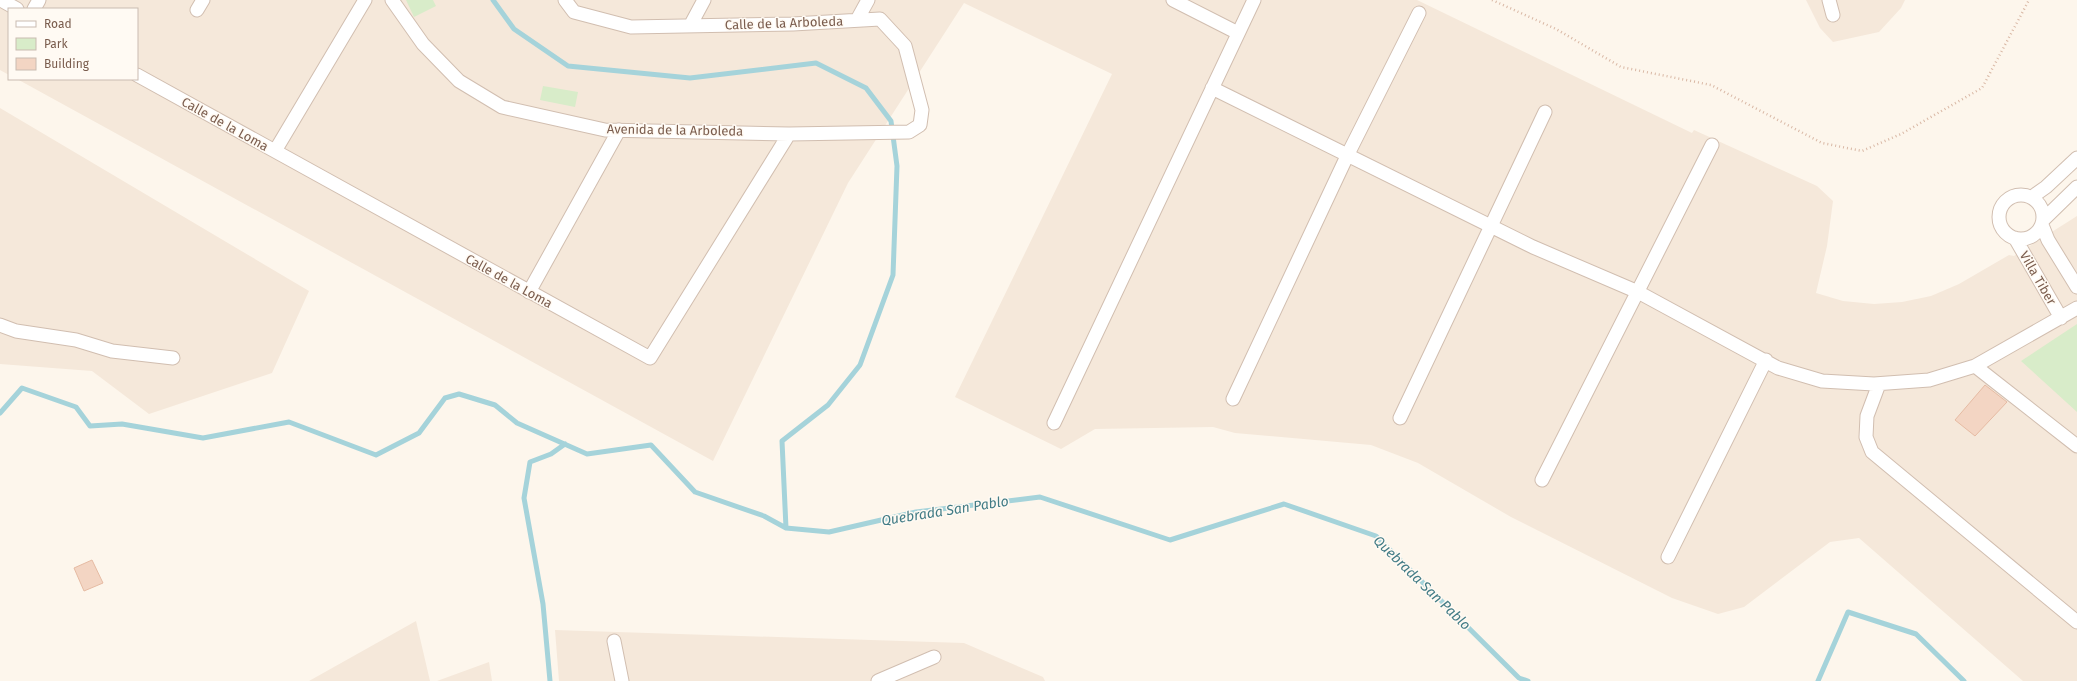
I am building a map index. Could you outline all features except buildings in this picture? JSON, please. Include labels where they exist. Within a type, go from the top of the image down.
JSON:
[{"type":"street","points":[[0,0],[15,8]]},
{"type":"street","points":[[275,151],[366,0]]},
{"type":"street","name":"Avenida de la Arboleda","points":[[392,0],[423,44],[459,81],[502,106],[605,130],[789,134],[909,132]]},
{"type":"street","name":"Calle de la Arboleda","points":[[565,0],[574,12],[630,27],[793,24],[880,19],[905,46],[922,110],[920,125],[909,132]]},
{"type":"street","points":[[690,26],[704,0]]},
{"type":"street","points":[[857,20],[868,0]]},
{"type":"street","points":[[1173,0],[1238,33]]},
{"type":"street","points":[[1054,423],[1254,0]]},
{"type":"street","points":[[1830,0],[1833,15]]},
{"type":"street","points":[[1233,399],[1348,154],[1418,13]]},
{"type":"street","name":"Calle de la Loma","points":[[138,76],[650,358],[789,134]]},
{"type":"street","points":[[1212,88],[1534,247],[1638,292],[1766,360],[1778,368],[1822,381],[1879,384],[1929,380],[1975,366],[2077,308]]},
{"type":"street","points":[[1400,418],[1545,112]]},
{"type":"street","points":[[529,292],[619,130]]},
{"type":"street","points":[[1542,480],[1712,145]]},
{"type":"street","points":[[2077,158],[2046,187],[2032,197],[2041,207],[2043,223],[2048,240],[2077,287]]},
{"type":"street","name":"Villa Tiber","points":[[2032,197],[2024,194],[2016,195],[2002,204],[1999,212],[1999,220],[2007,234],[2015,238],[2023,239],[2031,237],[2038,232],[2043,223],[2077,187]]},
{"type":"street","name":"Villa Tiber","points":[[2015,238],[2061,318]]},
{"type":"street","points":[[0,325],[16,331],[76,340],[112,351],[174,358]]},
{"type":"street","points":[[1668,557],[1766,360]]},
{"type":"street","points":[[1975,366],[2077,446]]},
{"type":"street","points":[[1879,384],[1867,416],[1866,437],[1872,452],[2077,622]]},
{"type":"street","points":[[614,641],[622,681]]},
{"type":"street","points":[[878,681],[934,657]]},
{"type":"path","points":[[1492,0],[1556,29],[1620,67],[1711,85],[1822,143],[1862,151],[1901,134],[1982,88],[2029,0]]},
{"type":"shaded area","points":[[0,0],[1417,0],[1692,133],[1694,130],[1817,186],[1833,201],[1827,246],[1816,293],[1843,301],[1874,304],[1902,302],[1931,296],[1959,284],[2009,255],[2014,256],[2077,216],[2077,681],[2023,681],[1859,538],[1830,542],[1744,607],[1718,614],[1672,598],[1511,517],[1418,463],[1371,445],[1235,433],[1213,427],[1095,429],[1061,449],[955,397],[1112,74],[964,3],[848,183],[713,461],[19,80],[138,80],[138,8],[8,8],[8,74],[0,70]]},
{"type":"shaded area","points":[[1806,0],[1905,0],[1901,8],[1879,32],[1833,42],[1820,28]]},
{"type":"shaded area","points":[[0,108],[309,291],[272,373],[149,414],[92,371],[0,364]]},
{"type":"shaded area","points":[[416,621],[430,681],[309,681]]},
{"type":"shaded area","points":[[555,630],[964,643],[1043,677],[1045,681],[559,681]]},
{"type":"shaded area","points":[[489,662],[492,681],[437,681]]},
{"type":"green space","points":[[406,0],[433,0],[436,6],[414,17]]},
{"type":"green space","points":[[543,86],[578,92],[575,107],[540,100]]},
{"type":"green space","points":[[2077,324],[2077,412],[2021,361]]},
{"type":"waterway","points":[[493,0],[514,29],[568,66],[690,78],[816,63],[866,88],[891,121],[897,166],[893,275],[860,365],[828,405],[782,441],[786,528]]},
{"type":"waterway","name":"Quebrada San Pablo","points":[[0,413],[22,388],[76,407],[90,426],[122,424],[203,438],[289,422],[376,455],[419,433],[445,398],[459,394],[495,405],[517,423],[587,454],[651,445],[695,492],[764,516],[786,528],[829,532],[916,512],[1040,497],[1170,540],[1284,504],[1376,536],[1519,678],[1528,681]]},
{"type":"waterway","points":[[550,681],[543,604],[524,498],[530,462],[551,454],[565,444]]},
{"type":"waterway","name":"Quebrada San Pablo","points":[[1818,681],[1848,612],[1916,634],[1964,681]]}]
